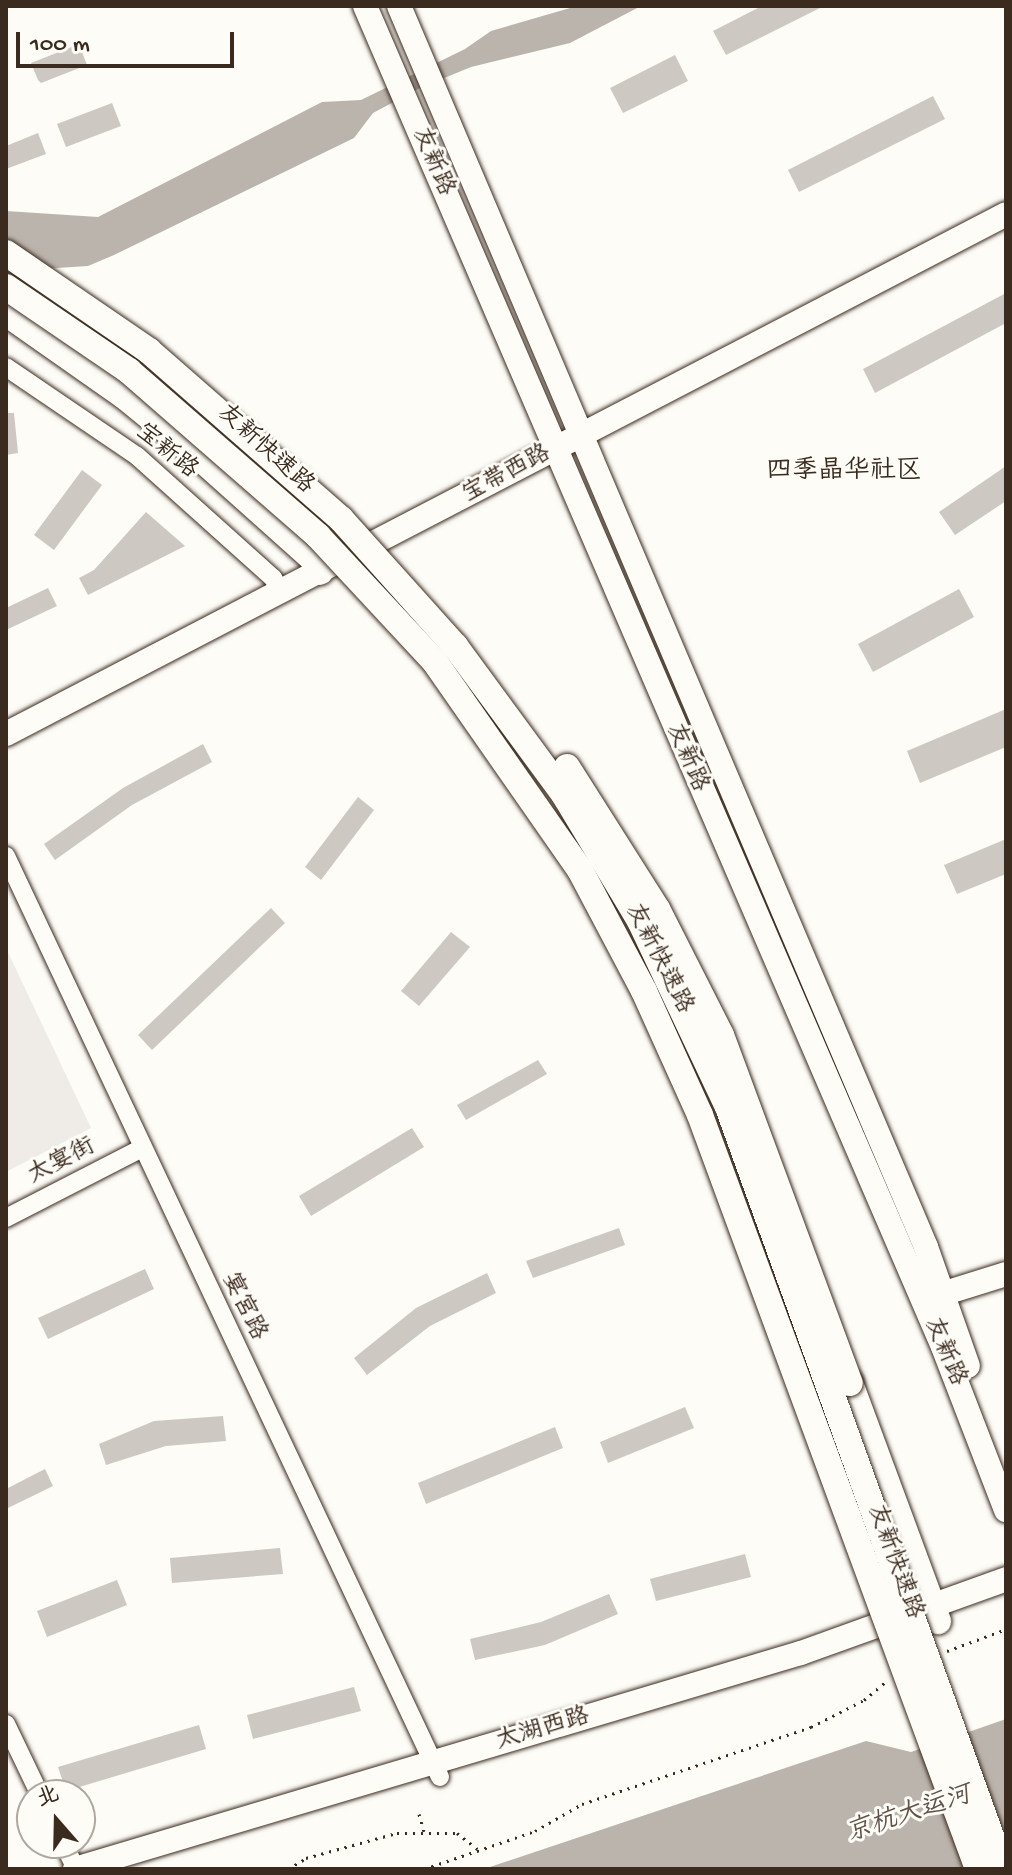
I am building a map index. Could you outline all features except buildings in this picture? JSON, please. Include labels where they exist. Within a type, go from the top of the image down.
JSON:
[{"type":"highway","name":"友新快速路","points":[[6,253],[149,351],[254,438],[341,519],[455,646],[517,723],[588,833],[640,921],[702,1046],[792,1282],[1003,1869]]},
{"type":"highway","name":"友新快速路","points":[[6,287],[140,379],[318,536],[435,662],[580,870],[644,991],[700,1115],[978,1869]]},
{"type":"highway","points":[[6,313],[74,359],[199,457],[316,565]]},
{"type":"highway","points":[[455,646],[564,763],[677,945],[741,1081],[935,1613]]},
{"type":"main road","name":"友新路","points":[[365,6],[552,442],[1006,1465]]},
{"type":"main road","name":"友新路","points":[[399,6],[580,428],[942,1294],[951,1343],[1006,1510]]},
{"type":"main road","name":"宝带西路","points":[[580,428],[1006,196]]},
{"type":"main road","name":"宝带西路","points":[[6,716],[277,585],[552,442],[1006,214]]},
{"type":"main road","name":"宝带西路","points":[[6,734],[277,585]]},
{"type":"main road","points":[[942,1294],[1006,1274]]},
{"type":"main road","name":"太湖西路","points":[[76,1869],[790,1673],[935,1613],[1006,1579]]},
{"type":"main road","name":"太湖西路","points":[[935,1613],[1006,1596]]},
{"type":"main road","name":"太湖西路","points":[[132,1869],[437,1769]]},
{"type":"street","name":"宝新路","points":[[6,367],[137,456],[277,585]]},
{"type":"street","name":"宴宫路","points":[[6,856],[140,1149],[437,1769]]},
{"type":"street","name":"太宴街","points":[[6,1218],[140,1149]]},
{"type":"street","points":[[6,1724],[32,1779]]},
{"type":"path","points":[[935,1655],[1006,1629]]},
{"type":"path","points":[[424,1869],[535,1831],[582,1804],[811,1727],[864,1700],[892,1677]]},
{"type":"path","points":[[419,1814],[424,1831]]},
{"type":"path","points":[[288,1869],[347,1845],[424,1831],[457,1833],[479,1851]]},
{"type":"shaded area","points":[[6,948],[91,1128],[6,1172]]},
{"type":"water","points":[[577,6],[641,6],[570,43],[471,67],[420,88],[373,113],[354,138],[114,255],[88,266],[41,269],[6,308],[6,211],[98,217],[322,102],[361,100],[465,49],[491,31]]},
{"type":"water","name":"京杭大运河","points":[[1006,1719],[1006,1869],[484,1869],[866,1741],[911,1752]]},
{"type":"district","name":"四季晶华社区","points":[[844,473]]}]
